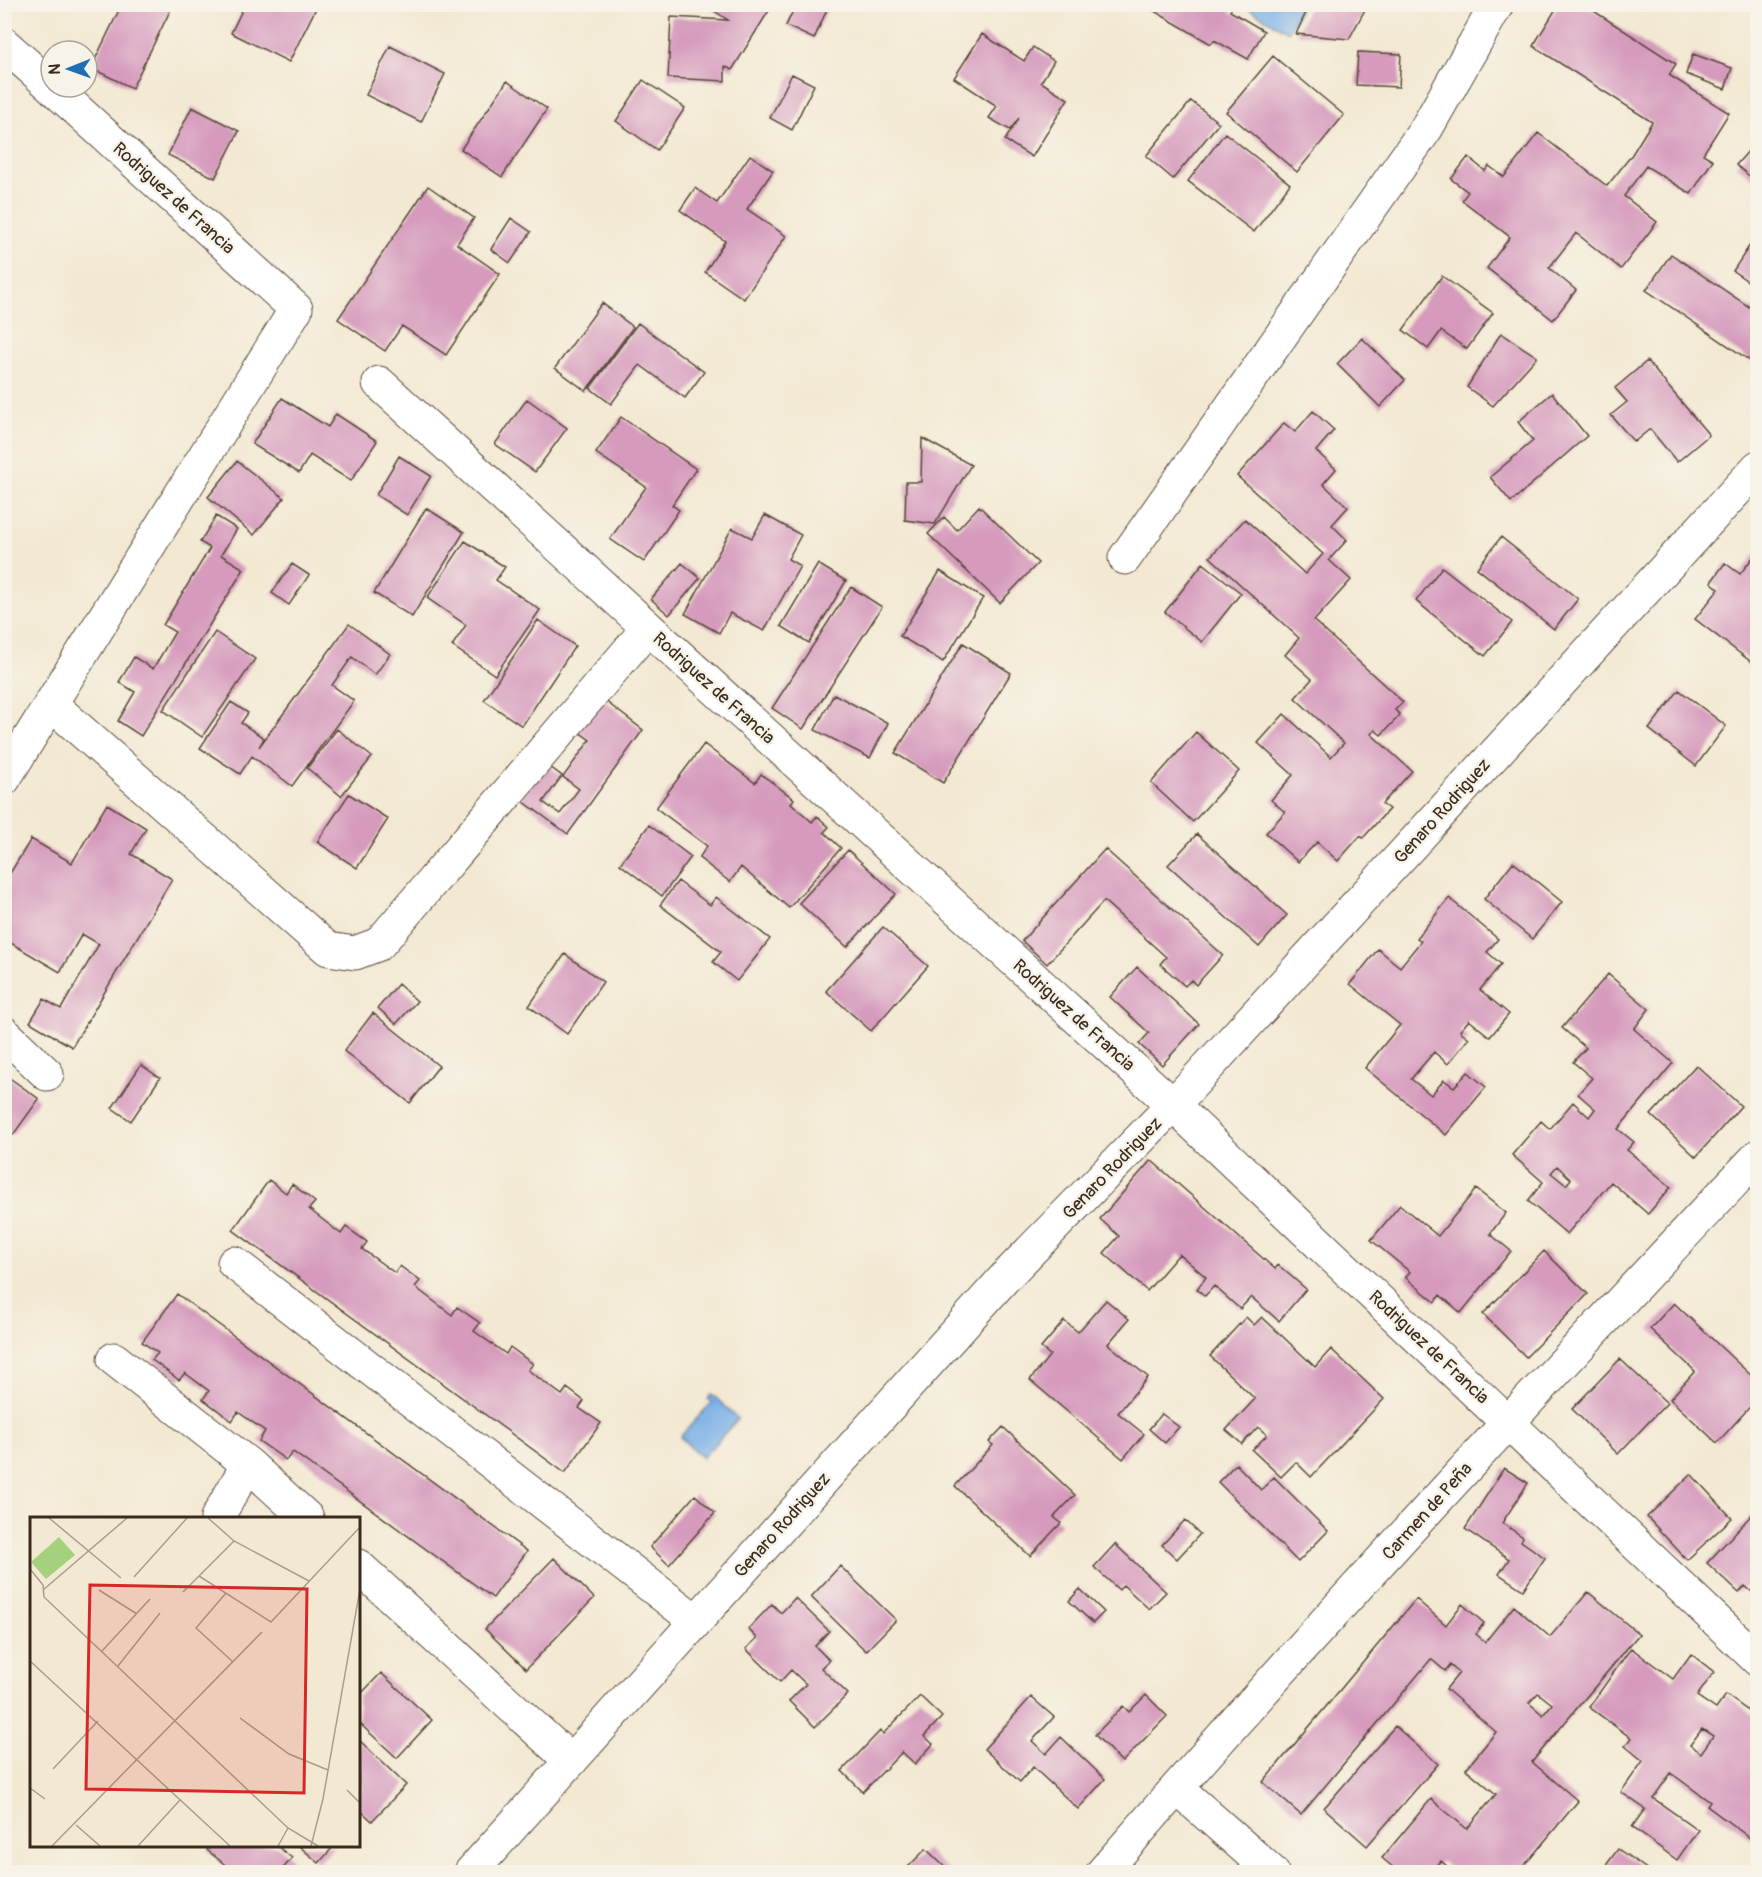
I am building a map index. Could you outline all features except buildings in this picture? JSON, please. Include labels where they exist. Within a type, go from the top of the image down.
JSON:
[{"type":"street","points":[[1125,558],[1426,129],[1497,4]]},
{"type":"street","name":"Rodriguez de Francia","points":[[4,44],[39,76]]},
{"type":"street","name":"Rodriguez de Francia","points":[[51,704],[296,309],[64,99]]},
{"type":"street","name":"Rodriguez de Francia","points":[[379,383],[1173,1105],[1758,1660]]},
{"type":"street","name":"Genaro Rodriguez","points":[[471,1872],[1008,1274],[1173,1105],[1758,467]]},
{"type":"street","points":[[4,779],[51,704],[328,949],[355,953],[379,944],[648,628]]},
{"type":"street","points":[[4,1033],[47,1074]]},
{"type":"street","name":"Carmen de Peña","points":[[1103,1872],[1508,1421],[1758,1156]]},
{"type":"street","points":[[234,1263],[696,1621]]},
{"type":"street","points":[[114,1359],[248,1464],[306,1517]]},
{"type":"street","points":[[218,1517],[248,1464]]},
{"type":"street","points":[[360,1568],[571,1761]]},
{"type":"street","points":[[1177,1788],[1272,1872]]},
{"type":"water","points":[[1252,5],[1301,7],[1288,32],[1249,9]]},
{"type":"water","points":[[712,1394],[738,1419],[702,1458],[680,1437],[712,1402],[708,1399]]}]
